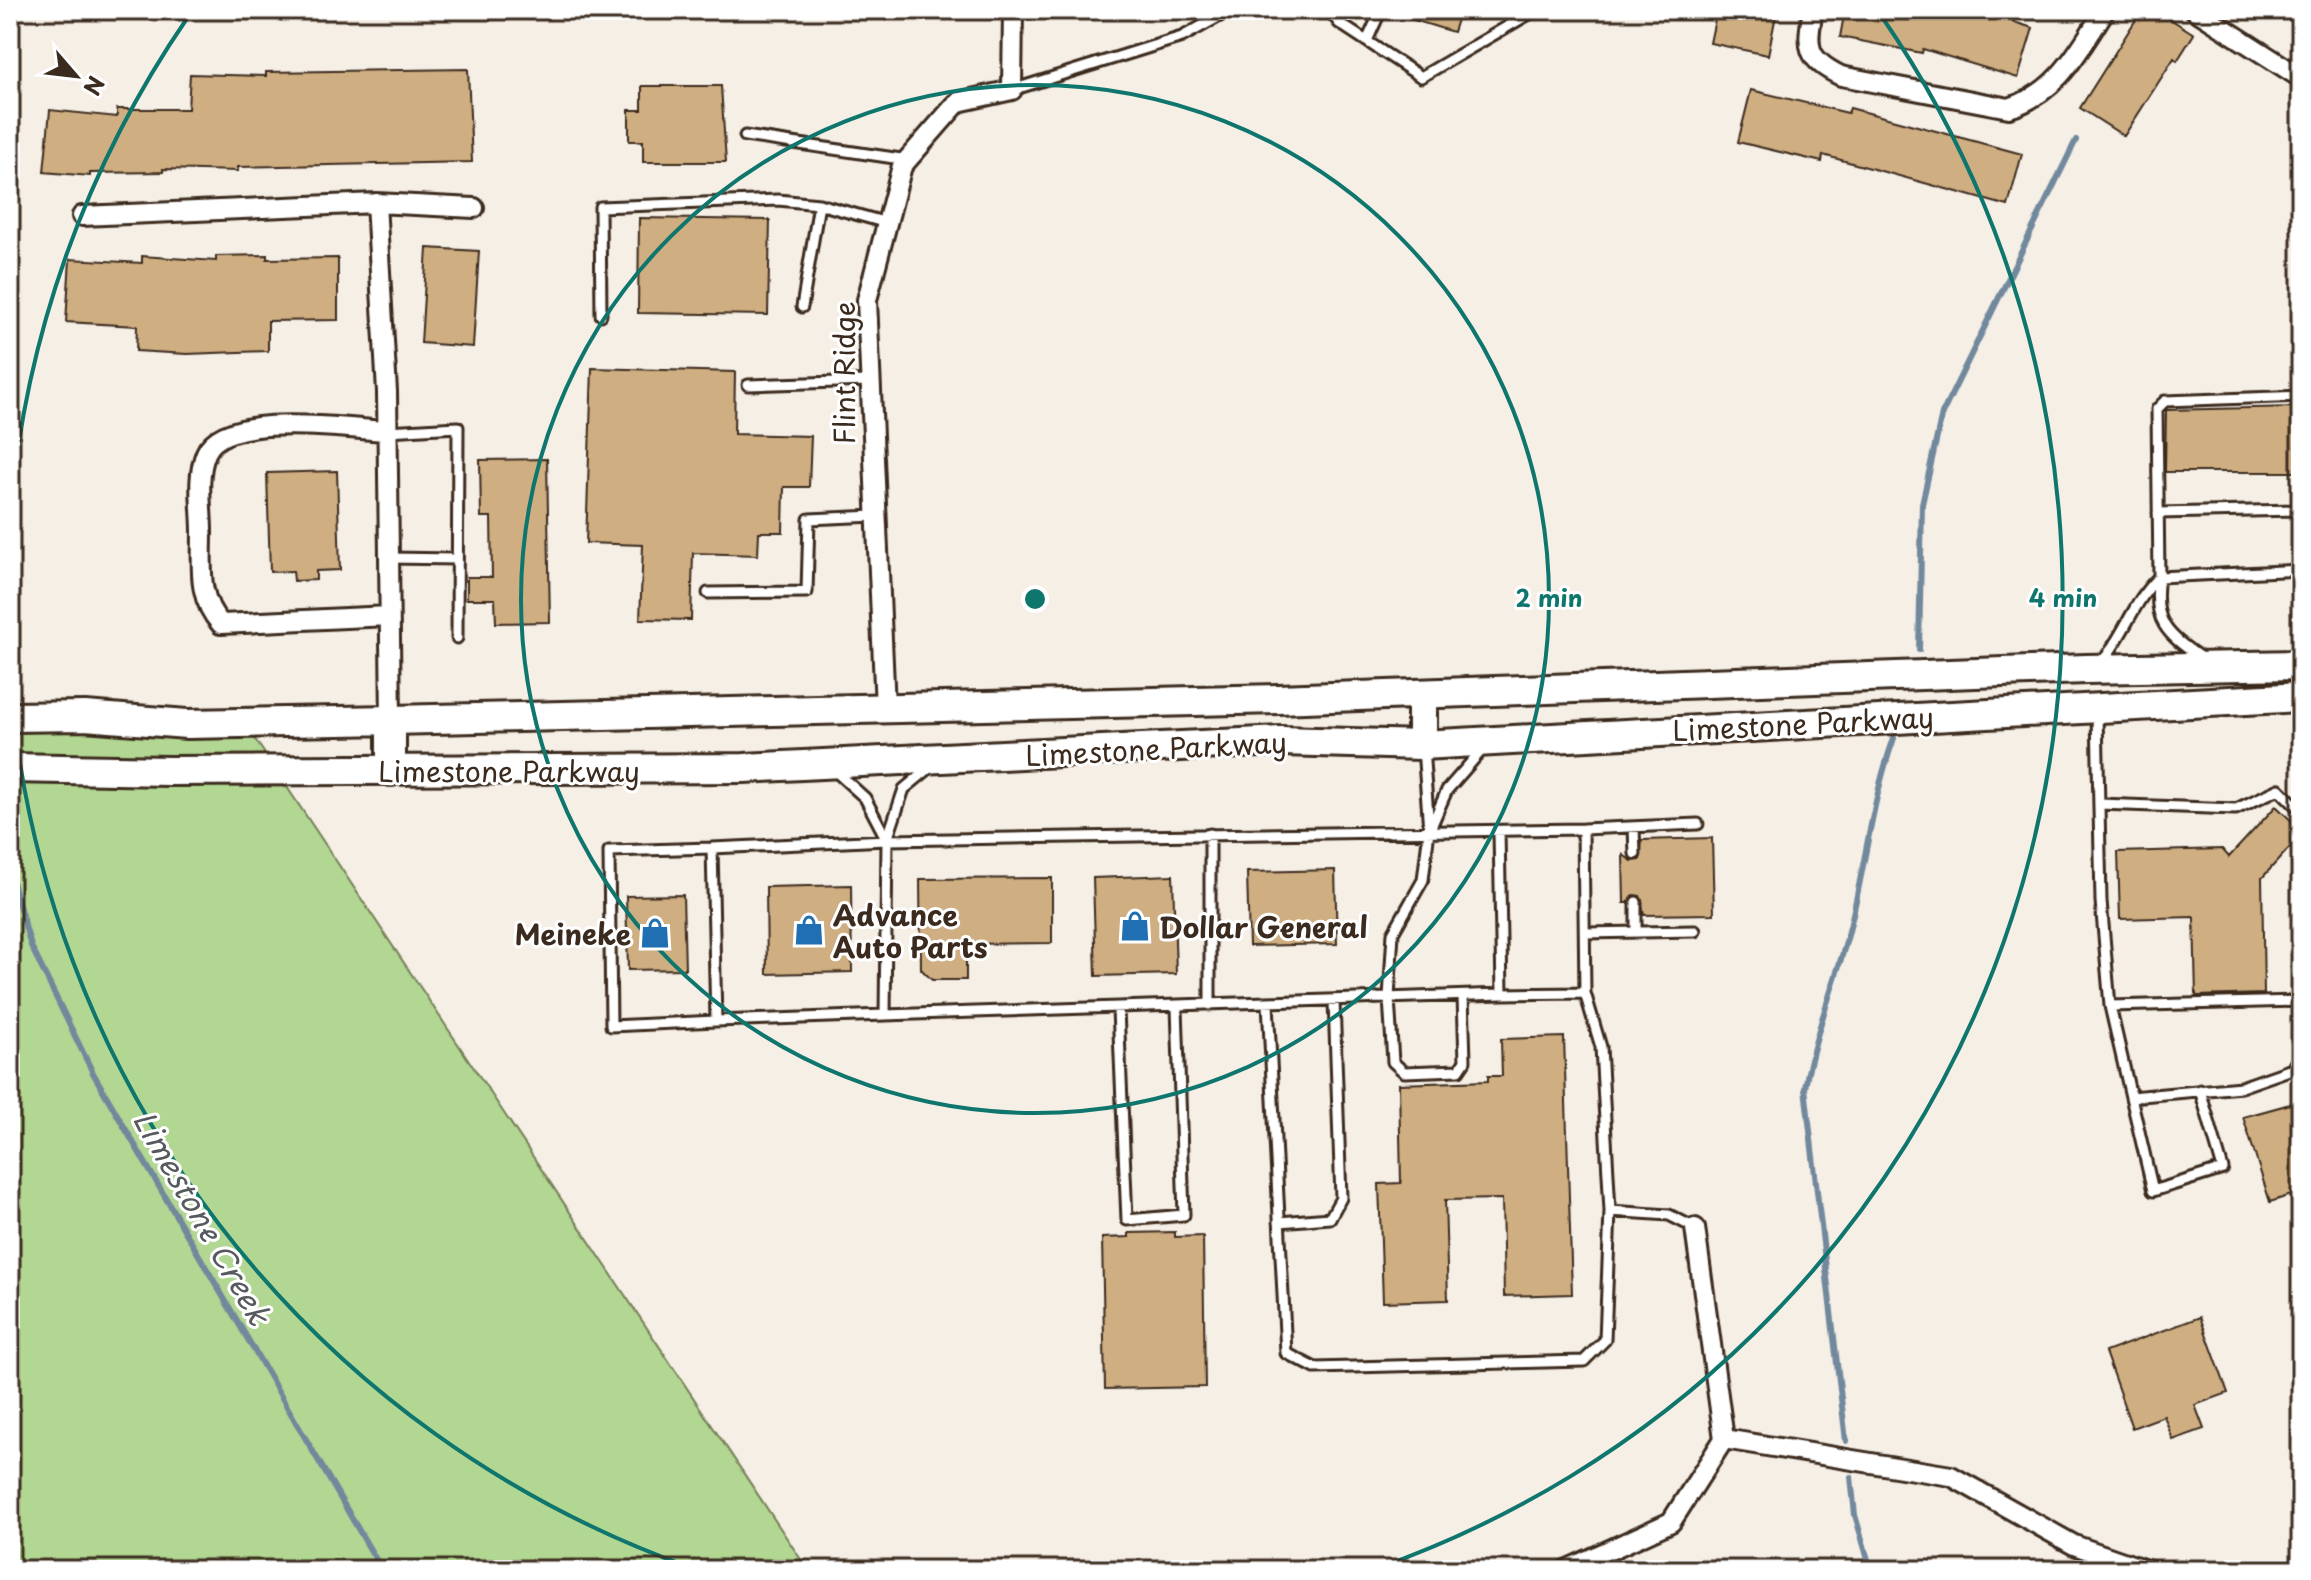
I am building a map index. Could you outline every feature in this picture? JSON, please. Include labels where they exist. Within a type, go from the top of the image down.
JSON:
[{"type":"main road","name":"Limestone Parkway","points":[[10,717],[85,716],[187,724],[391,720],[1422,694],[2096,669],[2301,665]]},
{"type":"main road","points":[[1422,694],[1422,745]]},
{"type":"main road","name":"Limestone Parkway","points":[[10,768],[391,771],[828,764],[1281,741],[1422,745],[2096,706],[2288,698]]},
{"type":"main road","points":[[2288,698],[2301,713]]},
{"type":"main road","points":[[391,720],[391,771]]},
{"type":"street","points":[[1012,90],[1013,10]]},
{"type":"street","points":[[1813,10],[1808,36],[1811,55],[1822,67],[1841,76],[2009,108],[2030,102],[2050,88],[2105,10]]},
{"type":"street","points":[[2195,10],[2301,78]]},
{"type":"street","name":"Flint Ridge","points":[[885,708],[867,300],[902,166],[958,102],[1012,90]]},
{"type":"street","points":[[82,216],[376,203],[474,208]]},
{"type":"street","points":[[376,203],[387,431],[391,720]]},
{"type":"street","points":[[387,431],[255,425],[228,434],[207,450],[201,471],[203,597],[221,624],[389,616]]},
{"type":"street","points":[[1566,1570],[1671,1522],[1724,1439],[1695,1228]]},
{"type":"street","points":[[1724,1439],[1951,1476],[2074,1545],[2146,1570]]},
{"type":"lane","points":[[1012,90],[1182,37],[1231,10]]},
{"type":"lane","points":[[1329,10],[1339,23],[1421,77],[1536,10]]},
{"type":"lane","points":[[1367,41],[1381,10]]},
{"type":"lane","points":[[1515,10],[1524,18]]},
{"type":"lane","points":[[745,136],[908,160]]},
{"type":"lane","points":[[601,315],[600,207],[778,200],[819,204],[887,223]]},
{"type":"lane","points":[[802,307],[819,204]]},
{"type":"lane","points":[[748,385],[869,381]]},
{"type":"lane","points":[[2213,666],[2181,645],[2160,622],[2155,602],[2159,577],[2157,409],[2165,401],[2301,396]]},
{"type":"lane","points":[[387,431],[458,427],[457,638]]},
{"type":"lane","points":[[2158,513],[2301,510]]},
{"type":"lane","points":[[708,593],[807,592],[809,519],[875,516]]},
{"type":"lane","points":[[389,558],[457,559]]},
{"type":"lane","points":[[2096,669],[2120,641],[2143,591],[2159,577],[2301,570]]},
{"type":"lane","points":[[2096,706],[2101,901],[2110,1006],[2153,1191],[2223,1169],[2200,1090]]},
{"type":"lane","points":[[1429,830],[1447,790],[1476,754],[1500,740]]},
{"type":"lane","points":[[1422,745],[1429,830],[1423,880],[1393,933],[1389,998],[1393,1062],[1404,1072],[1459,1070],[1465,1061],[1463,996]]},
{"type":"lane","points":[[885,1015],[887,840],[904,789],[941,758]]},
{"type":"lane","points":[[828,764],[865,798],[887,840]]},
{"type":"lane","points":[[2099,804],[2236,809],[2279,789],[2301,811]]},
{"type":"lane","points":[[1585,993],[611,1026],[609,851],[887,840],[1499,831],[1698,824]]},
{"type":"lane","points":[[1634,828],[1635,854]]},
{"type":"lane","points":[[1268,1003],[1286,1353],[1315,1368],[1584,1361],[1605,1340],[1610,1211],[1601,1047],[1585,993],[1583,829]]},
{"type":"lane","points":[[1499,831],[1502,994]]},
{"type":"lane","points":[[1210,834],[1210,1005]]},
{"type":"lane","points":[[712,848],[716,1021]]},
{"type":"lane","points":[[1636,902],[1636,932]]},
{"type":"lane","points":[[1585,933],[1695,931]]},
{"type":"lane","points":[[1279,1222],[1330,1218],[1341,1198],[1334,1001]]},
{"type":"lane","points":[[2110,1006],[2301,1001]]},
{"type":"lane","points":[[1118,1009],[1127,1220],[1184,1215],[1177,1007]]},
{"type":"lane","points":[[2131,1097],[2241,1087],[2292,1069],[2301,1053]]},
{"type":"lane","points":[[1610,1211],[1669,1215],[1695,1228]]},
{"type":"green space","points":[[247,727],[808,1570],[10,1570],[10,731]]},
{"type":"building","points":[[1394,10],[1460,10],[1453,32],[1394,14]]},
{"type":"building","points":[[1717,10],[1777,10],[1768,55],[1710,43]]},
{"type":"building","points":[[1845,10],[1975,10],[2033,28],[2018,78],[1923,49],[1922,53],[1840,37]]},
{"type":"building","points":[[2142,10],[2156,10],[2194,34],[2177,61],[2174,58],[2124,136],[2080,108]]},
{"type":"building","points":[[468,69],[472,162],[238,167],[238,171],[163,169],[163,172],[90,173],[90,176],[44,172],[50,110],[117,117],[117,109],[188,109],[190,74],[266,76],[266,72]]},
{"type":"building","points":[[642,86],[721,86],[726,162],[643,162],[643,141],[629,141],[629,110],[642,110]]},
{"type":"building","points":[[1751,90],[1848,113],[1850,108],[2022,154],[2008,206],[1823,155],[1822,162],[1738,142]]},
{"type":"building","points":[[639,218],[770,220],[768,315],[638,313]]},
{"type":"building","points":[[427,248],[479,251],[473,347],[421,343]]},
{"type":"building","points":[[267,255],[267,259],[338,258],[338,320],[268,321],[268,351],[187,354],[136,351],[137,326],[66,322],[70,259],[142,263],[142,256],[216,261],[216,256]]},
{"type":"building","points":[[592,368],[735,372],[734,434],[811,436],[809,487],[784,487],[783,532],[759,532],[758,555],[693,553],[691,620],[640,619],[643,545],[586,543]]},
{"type":"building","points":[[2301,407],[2301,472],[2165,472],[2166,410]]},
{"type":"building","points":[[547,459],[550,622],[496,623],[495,599],[467,599],[467,577],[492,577],[491,517],[481,517],[480,460]]},
{"type":"building","points":[[337,471],[340,570],[316,571],[316,580],[294,581],[293,571],[270,572],[267,473]]},
{"type":"building","points":[[2276,806],[2301,830],[2301,835],[2262,878],[2264,994],[2196,996],[2194,917],[2120,919],[2118,852],[2222,849],[2229,857]]},
{"type":"building","points":[[1712,838],[1714,914],[1644,915],[1640,896],[1633,895],[1628,903],[1624,903],[1623,855],[1632,861],[1640,860],[1642,840]]},
{"type":"building","points":[[1335,870],[1337,944],[1249,946],[1247,872]]},
{"type":"building","name":"Dollar General","points":[[1173,875],[1176,974],[1096,976],[1093,878]]},
{"type":"building","points":[[1052,878],[1052,943],[966,944],[966,980],[932,980],[921,969],[920,879]]},
{"type":"building","name":"Advance Auto Parts","points":[[851,885],[852,972],[767,974],[766,887]]},
{"type":"building","name":"Meineke","points":[[683,895],[685,969],[628,970],[626,896]]},
{"type":"building","points":[[1564,1037],[1572,1294],[1504,1296],[1502,1199],[1445,1200],[1448,1300],[1383,1302],[1379,1184],[1401,1183],[1399,1084],[1488,1081],[1488,1076],[1502,1076],[1501,1039]]},
{"type":"building","points":[[2301,1101],[2301,1192],[2270,1202],[2243,1117]]},
{"type":"building","points":[[1175,1232],[1175,1237],[1203,1236],[1205,1387],[1105,1389],[1102,1238],[1129,1237],[1129,1233]]},
{"type":"building","points":[[2200,1317],[2228,1393],[2195,1405],[2204,1429],[2173,1440],[2164,1416],[2132,1428],[2105,1352]]},
{"type":"waterway","points":[[1919,650],[1922,504],[1942,414],[2076,140]]},
{"type":"waterway","points":[[1846,1441],[1805,1088],[1848,935],[1880,786],[1894,738]]},
{"type":"waterway","name":"Limestone Creek","points":[[10,875],[31,946],[93,1073],[382,1570]]},
{"type":"waterway","points":[[1851,1477],[1855,1515],[1871,1570]]},
{"type":"place","name":"Dollar General","points":[[1135,926]]},
{"type":"place","name":"Advance Auto Parts","points":[[809,930]]},
{"type":"place","name":"Meineke","points":[[655,933]]}]
